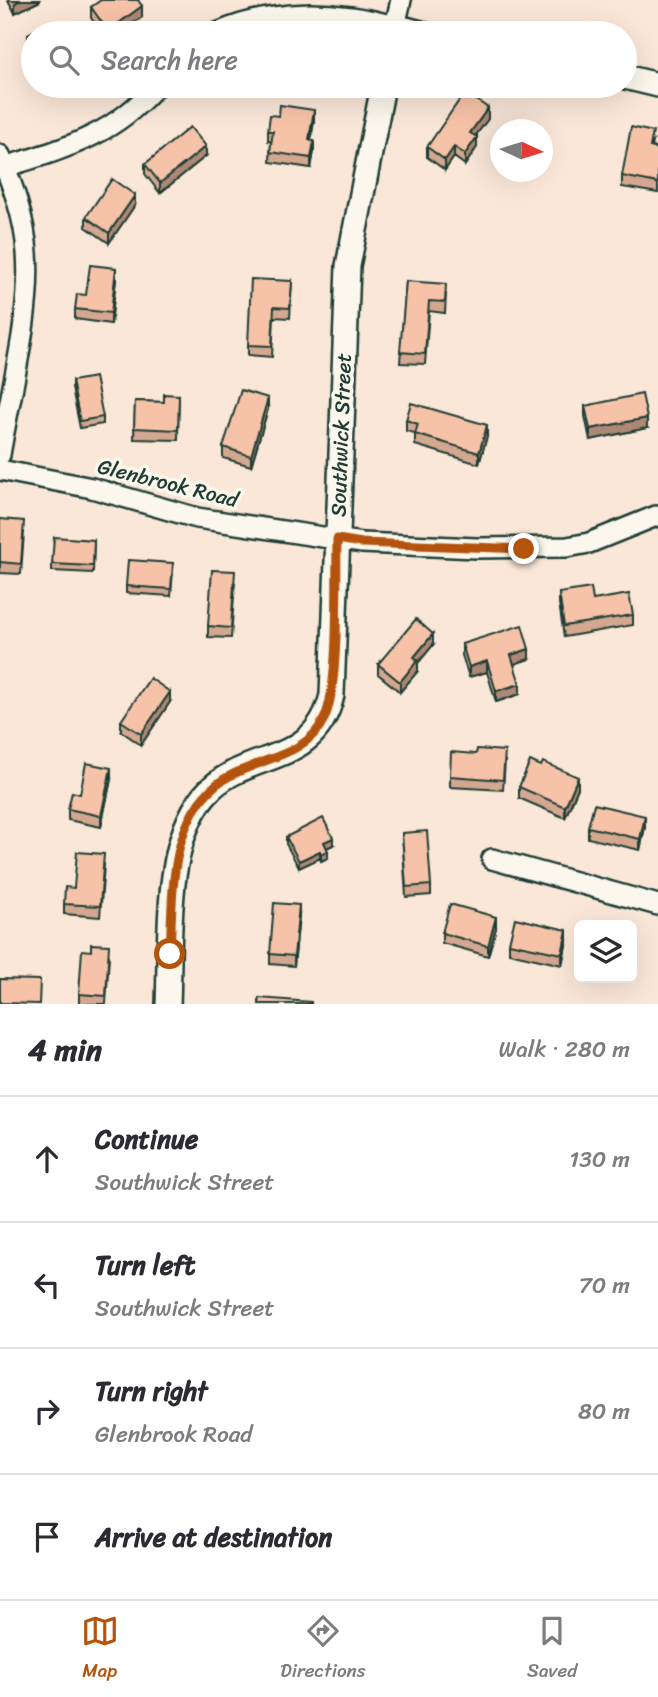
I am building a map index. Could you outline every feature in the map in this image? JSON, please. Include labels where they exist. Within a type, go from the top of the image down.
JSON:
[{"type":"street","points":[[396,21],[401,0]]},
{"type":"street","points":[[256,21],[269,17],[312,13],[336,14],[361,21]]},
{"type":"street","points":[[637,80],[658,85]]},
{"type":"street","points":[[0,455],[28,274],[24,232],[2,161],[94,136],[127,116],[144,98]]},
{"type":"street","name":"Southwick Street","points":[[168,1004],[176,866],[192,814],[204,796],[233,773],[281,755],[311,738],[329,709],[348,266],[381,98]]},
{"type":"street","name":"Glenbrook Road","points":[[0,470],[92,488],[197,518],[337,539],[477,548],[567,547],[589,543],[656,516]]},
{"type":"street","points":[[492,859],[658,905]]},
{"type":"building","points":[[101,0],[138,0],[142,6],[122,21],[101,21],[91,7]]},
{"type":"building","points":[[461,98],[474,98],[488,108],[470,133],[477,137],[465,154],[454,147],[445,160],[427,147]]},
{"type":"building","points":[[280,105],[314,110],[309,140],[314,141],[311,158],[270,152],[273,131],[268,131],[270,115],[279,116]]},
{"type":"building","points":[[190,127],[206,146],[160,183],[145,164]]},
{"type":"building","points":[[631,127],[653,132],[650,147],[658,149],[658,183],[622,176]]},
{"type":"building","points":[[112,179],[135,195],[109,233],[86,217]]},
{"type":"building","points":[[90,265],[116,268],[111,313],[75,309],[77,294],[86,295]]},
{"type":"building","points":[[251,279],[292,281],[290,308],[274,307],[272,346],[248,345]]},
{"type":"building","points":[[406,281],[446,284],[445,302],[429,301],[425,354],[400,352]]},
{"type":"building","points":[[95,377],[103,417],[80,421],[72,381]]},
{"type":"building","points":[[241,390],[268,398],[251,456],[223,447]]},
{"type":"building","points":[[164,394],[179,395],[178,430],[134,428],[135,401],[164,402]]},
{"type":"building","points":[[642,394],[647,418],[590,429],[585,406]]},
{"type":"building","points":[[411,403],[487,425],[479,453],[415,434],[418,424],[406,420]]},
{"type":"building","points":[[0,519],[24,521],[21,564],[0,562]]},
{"type":"building","points":[[54,537],[94,540],[93,566],[52,564]]},
{"type":"building","points":[[128,560],[173,563],[171,589],[126,586]]},
{"type":"building","points":[[212,570],[235,571],[231,628],[208,626]]},
{"type":"building","points":[[591,588],[593,600],[629,594],[633,615],[564,626],[559,593]]},
{"type":"building","points":[[416,619],[433,634],[414,657],[418,660],[400,682],[378,664]]},
{"type":"building","points":[[522,625],[529,649],[511,655],[520,684],[496,691],[487,661],[469,667],[462,644]]},
{"type":"building","points":[[150,678],[170,692],[141,734],[121,721]]},
{"type":"building","points":[[477,749],[505,751],[503,780],[450,776],[451,752],[476,754]]},
{"type":"building","points":[[530,761],[541,766],[543,762],[578,777],[565,807],[519,787]]},
{"type":"building","points":[[86,763],[111,768],[101,816],[68,809],[72,792],[80,794]]},
{"type":"building","points":[[594,804],[645,816],[640,839],[588,827]]},
{"type":"building","points":[[323,818],[333,838],[324,842],[328,851],[321,854],[320,851],[299,861],[286,837]]},
{"type":"building","points":[[427,831],[431,885],[406,887],[402,833]]},
{"type":"building","points":[[77,852],[104,854],[100,906],[64,904],[65,887],[74,888]]},
{"type":"building","points":[[274,903],[299,905],[294,956],[270,954]]},
{"type":"building","points":[[450,904],[496,917],[488,946],[442,933]]},
{"type":"building","points":[[515,918],[567,930],[562,954],[509,943]]},
{"type":"building","points":[[91,944],[109,945],[106,996],[79,994],[82,950],[91,951]]},
{"type":"building","points":[[0,979],[40,980],[39,1004],[0,1003]]},
{"type":"building","points":[[259,998],[311,1002],[311,1004],[259,1004]]},
{"type":"route","points":[[170,954],[177,859],[192,814],[204,796],[233,773],[293,750],[311,738],[329,709],[332,695],[337,539],[362,543],[524,549]]}]
